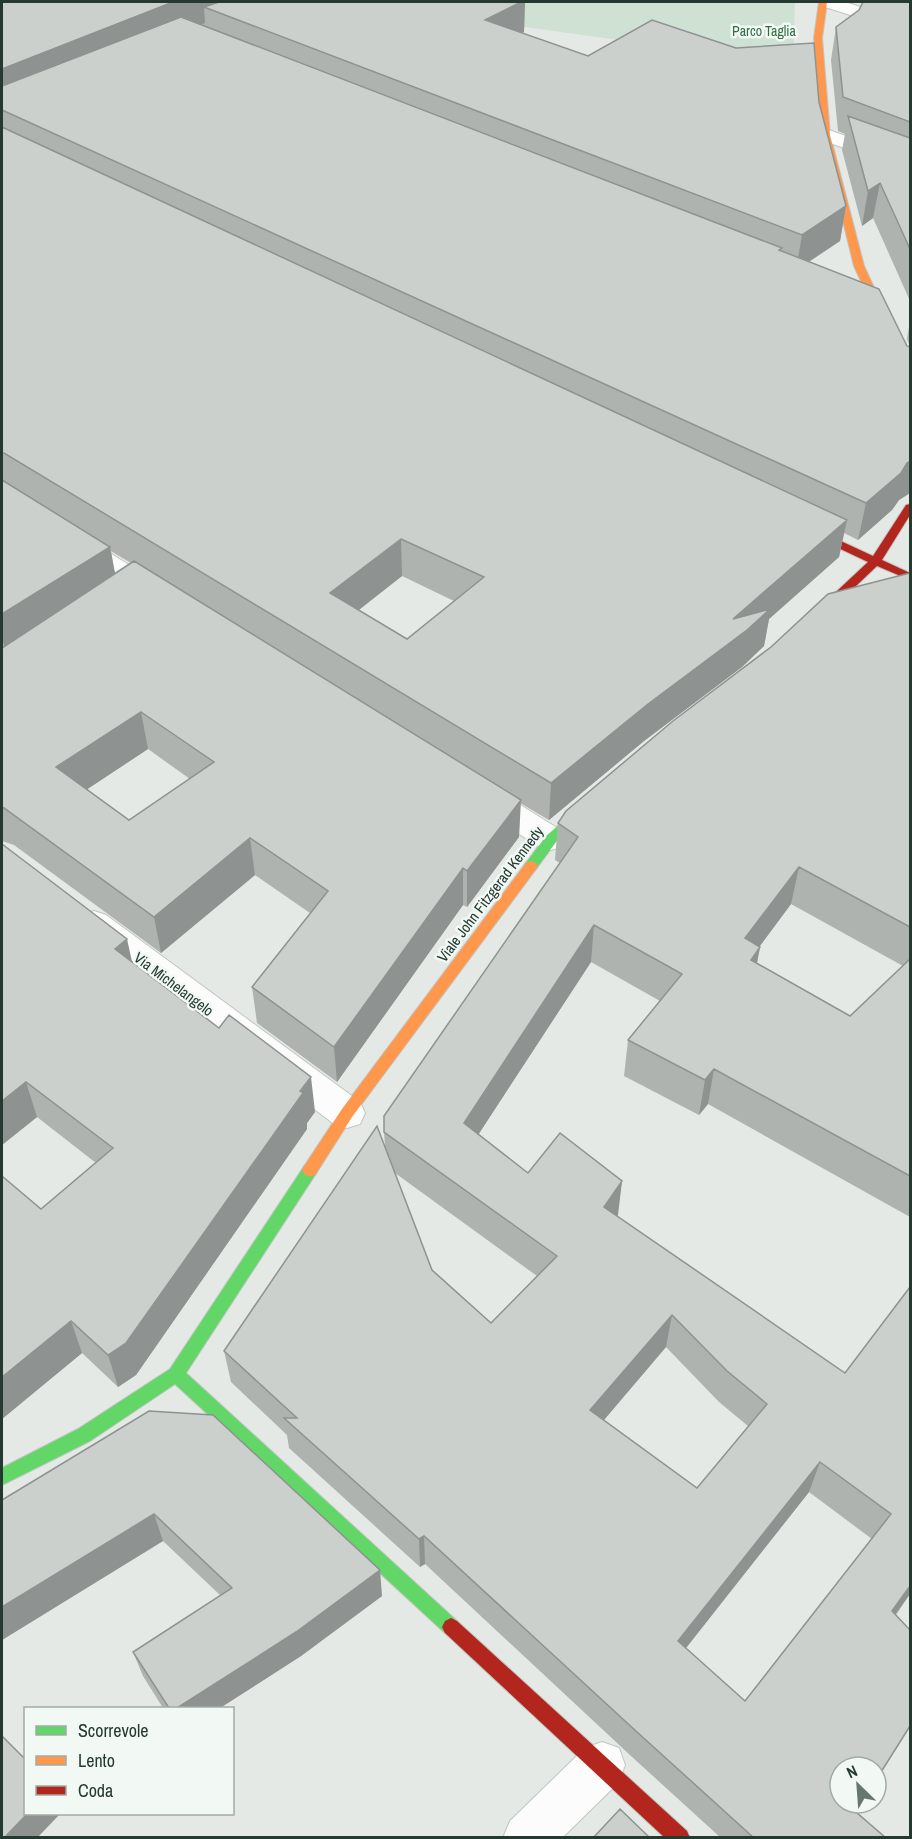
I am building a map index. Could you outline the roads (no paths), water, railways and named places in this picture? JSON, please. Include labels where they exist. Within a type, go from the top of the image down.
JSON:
[{"type":"street","points":[[823,2],[818,38],[826,135],[859,266],[910,376]]},
{"type":"street","points":[[828,2],[910,29]]},
{"type":"street","points":[[826,135],[910,166]]},
{"type":"street","points":[[859,305],[881,314]]},
{"type":"street","points":[[2,498],[130,590],[180,609]]},
{"type":"street","points":[[796,635],[875,561],[910,507]]},
{"type":"street","points":[[789,521],[910,577]]},
{"type":"street","points":[[461,783],[551,839]]},
{"type":"street","name":"Viale John Fitzgerad Kennedy","points":[[176,1374],[347,1113],[551,839],[604,795]]},
{"type":"street","name":"Via Michelangelo","points":[[69,905],[347,1113]]},
{"type":"street","points":[[2,1477],[84,1435],[176,1374],[680,1838]]},
{"type":"street","points":[[527,1838],[603,1765]]},
{"type":"park label","name":"Parco Taglia","points":[[764,31]]}]
